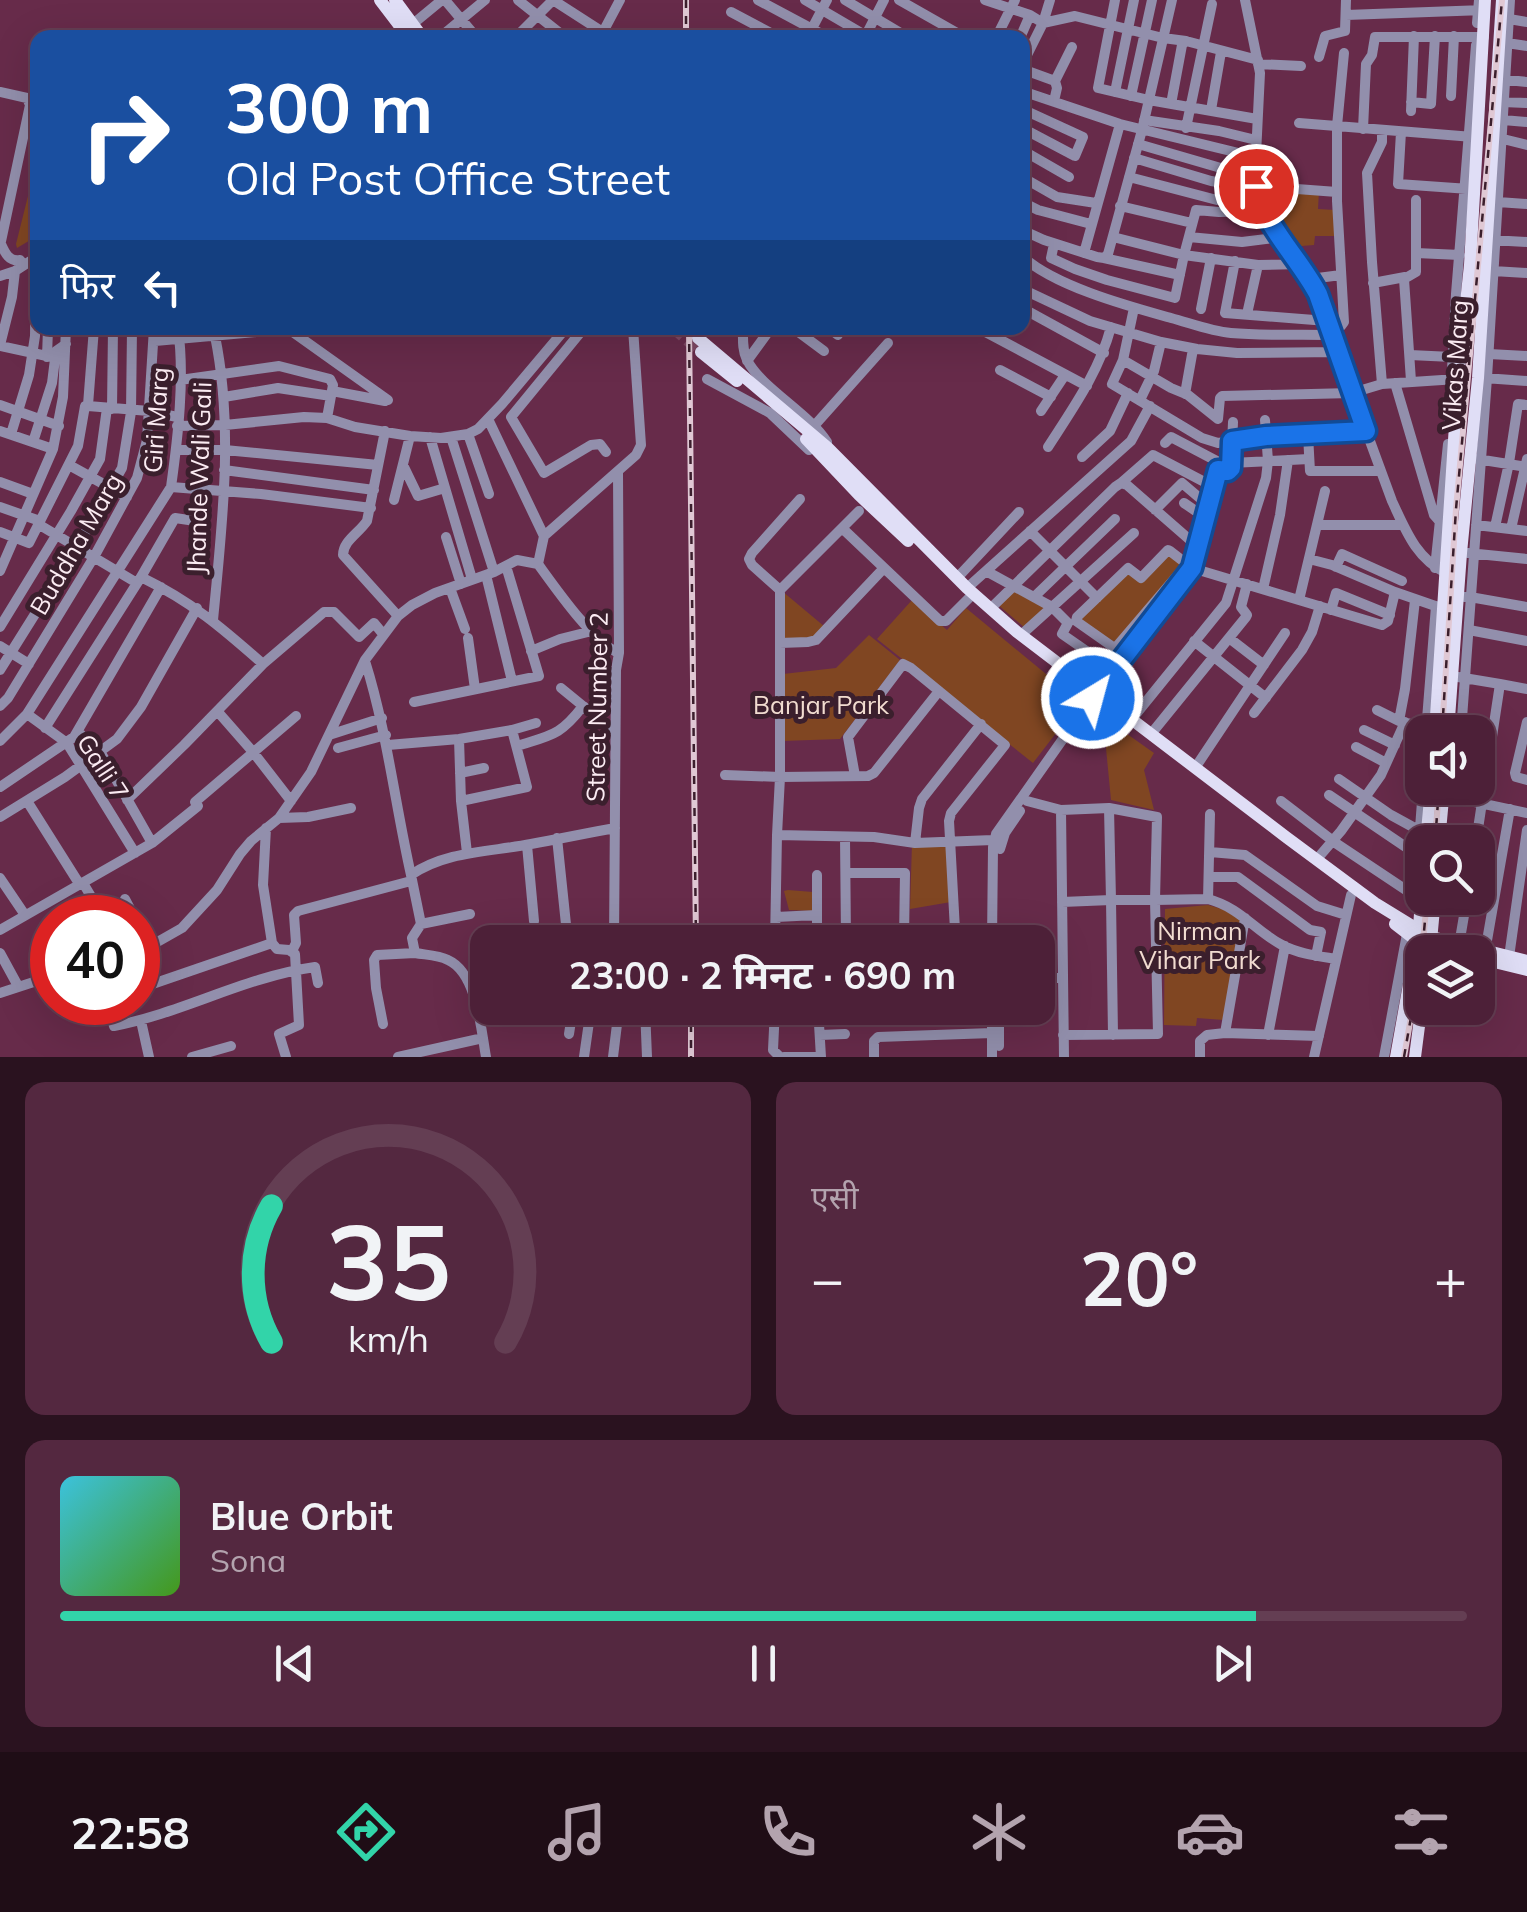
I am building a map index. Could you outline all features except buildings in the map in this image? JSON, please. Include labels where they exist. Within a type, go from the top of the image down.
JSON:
[{"type":"main road","points":[[380,0],[408,30]]},
{"type":"main road","points":[[395,0],[409,30]]},
{"type":"main road","name":"Vikas Marg","points":[[1460,553],[1444,527],[1455,379],[1470,265],[1470,189],[1501,79],[1502,0]]},
{"type":"main road","name":"Vikas Marg","points":[[1441,715],[1458,677],[1464,598],[1460,553],[1476,459],[1483,378],[1490,240],[1486,137],[1476,98],[1482,5]]},
{"type":"main road","points":[[968,593],[844,473],[830,465],[780,415],[699,345],[827,447],[844,473],[858,495],[968,593],[1351,895],[1415,935]]},
{"type":"main road","name":"Vikas Marg","points":[[1435,715],[1440,607],[1437,569],[1460,553]]},
{"type":"main road","points":[[994,614],[1011,637],[1188,764]]},
{"type":"main road","points":[[1239,806],[1417,935]]},
{"type":"main road","points":[[1495,955],[1527,961]]},
{"type":"main road","points":[[1495,960],[1527,970]]},
{"type":"main road","points":[[1396,1057],[1405,1018]]},
{"type":"main road","points":[[1414,1057],[1419,1025]]},
{"type":"street","points":[[410,30],[443,0],[471,30]]},
{"type":"street","points":[[449,30],[485,0]]},
{"type":"street","points":[[518,0],[556,30]]},
{"type":"street","points":[[523,30],[553,0],[600,30]]},
{"type":"street","points":[[610,30],[620,0]]},
{"type":"street","points":[[758,0],[807,30]]},
{"type":"street","points":[[806,0],[825,5],[858,30]]},
{"type":"street","points":[[845,0],[896,30]]},
{"type":"street","points":[[870,30],[884,0]]},
{"type":"street","points":[[899,0],[952,30]]},
{"type":"street","points":[[985,0],[1013,4],[1043,22],[1075,16],[1258,62],[1301,66]]},
{"type":"street","points":[[1030,50],[1050,0]]},
{"type":"street","points":[[1075,16],[1078,0]]},
{"type":"street","points":[[1116,0],[1100,89],[1257,118]]},
{"type":"street","points":[[1114,92],[1134,0]]},
{"type":"street","points":[[1131,96],[1152,0]]},
{"type":"street","points":[[1104,258],[1109,252],[1138,144],[1172,0]]},
{"type":"street","points":[[1245,0],[1258,62],[1256,187],[1263,212],[1318,294],[1403,525],[1421,555],[1437,569]]},
{"type":"street","points":[[1319,57],[1325,36],[1345,31],[1346,0]]},
{"type":"street","points":[[1486,137],[1503,120],[1501,79],[1510,0]]},
{"type":"street","points":[[1000,30],[1013,4]]},
{"type":"street","points":[[1186,128],[1212,4]]},
{"type":"street","points":[[811,30],[825,5]]},
{"type":"street","points":[[1346,15],[1426,13],[1482,5]]},
{"type":"street","points":[[731,12],[765,30]]},
{"type":"street","points":[[1425,36],[1431,104],[1411,107],[1426,13]]},
{"type":"street","points":[[1023,30],[1030,15]]},
{"type":"street","points":[[1509,19],[1527,22]]},
{"type":"street","points":[[838,30],[844,22]]},
{"type":"street","points":[[1452,96],[1454,36]]},
{"type":"street","points":[[1364,129],[1366,64],[1372,56],[1374,38],[1480,37]]},
{"type":"street","points":[[1171,104],[1186,41]]},
{"type":"street","points":[[1507,43],[1527,46]]},
{"type":"street","points":[[1054,101],[1055,81],[1072,47]]},
{"type":"street","points":[[1211,110],[1221,52]]},
{"type":"street","points":[[1030,263],[1073,285],[1134,308],[1232,333],[1342,326],[1337,126],[1344,53]]},
{"type":"street","points":[[1030,70],[1055,81]]},
{"type":"street","points":[[1501,79],[1527,82]]},
{"type":"street","points":[[0,92],[27,98],[30,105],[0,245],[19,265]]},
{"type":"street","points":[[1030,94],[1120,124],[1186,128],[1256,140]]},
{"type":"street","points":[[1432,94],[1476,98]]},
{"type":"street","points":[[1503,102],[1527,103]]},
{"type":"street","points":[[1030,113],[1083,137],[1076,156],[1030,132]]},
{"type":"street","points":[[1503,120],[1527,122]]},
{"type":"street","points":[[1300,123],[1486,137],[1527,145]]},
{"type":"street","points":[[1084,253],[1120,124]]},
{"type":"street","points":[[1143,125],[1256,157]]},
{"type":"street","points":[[1382,131],[1382,142],[1367,173],[1374,282],[1388,383],[1434,516],[1444,527],[1437,569]]},
{"type":"street","points":[[1123,360],[1185,394],[1218,419],[1220,398],[1352,393],[1388,383],[1455,379],[1452,357],[1470,189],[1398,184],[1401,132]]},
{"type":"street","points":[[1486,137],[1498,202],[1490,240],[1493,270],[1489,354],[1483,378],[1527,381]]},
{"type":"street","points":[[1138,144],[1238,173]]},
{"type":"street","points":[[1030,154],[1070,177]]},
{"type":"street","points":[[1134,158],[1211,181],[1337,192]]},
{"type":"street","points":[[1128,177],[1217,200]]},
{"type":"street","points":[[1030,181],[1058,197],[1096,203]]},
{"type":"street","points":[[1374,282],[1415,274],[1416,200]]},
{"type":"street","points":[[1498,202],[1527,204]]},
{"type":"street","points":[[1030,206],[1091,224]]},
{"type":"street","points":[[1120,206],[1192,223]]},
{"type":"street","points":[[1054,244],[1051,258],[1075,269],[1175,298],[1198,209],[1263,212]]},
{"type":"street","points":[[1030,234],[1084,253],[1180,275]]},
{"type":"street","points":[[1112,237],[1184,255],[1258,264],[1301,264]]},
{"type":"street","points":[[1188,237],[1242,242],[1282,237]]},
{"type":"street","points":[[1490,240],[1527,242]]},
{"type":"street","points":[[1416,253],[1460,256]]},
{"type":"street","points":[[0,276],[30,258]]},
{"type":"street","points":[[1201,309],[1211,258]]},
{"type":"street","points":[[1234,261],[1225,313],[1329,328]]},
{"type":"street","points":[[1247,314],[1258,264]]},
{"type":"street","points":[[19,265],[0,346],[51,358]]},
{"type":"street","points":[[1493,270],[1527,272]]},
{"type":"street","points":[[1310,278],[1340,275]]},
{"type":"street","points":[[1405,277],[1411,382]]},
{"type":"street","points":[[1030,293],[1072,314],[1193,349],[1237,353],[1337,352]]},
{"type":"street","points":[[1134,308],[1123,360],[1112,384],[1210,442],[1366,431]]},
{"type":"street","points":[[1030,312],[1104,353]]},
{"type":"street","points":[[1048,447],[1087,386],[1104,353],[1110,327]]},
{"type":"street","points":[[33,335],[19,412],[6,432],[53,449]]},
{"type":"street","points":[[33,442],[52,383],[49,335]]},
{"type":"street","points":[[0,571],[53,449],[59,426],[66,335]]},
{"type":"street","points":[[88,406],[93,335]]},
{"type":"street","points":[[0,627],[100,458],[110,408],[113,335]]},
{"type":"street","points":[[0,670],[5,649],[77,547],[122,468],[131,410],[132,335]]},
{"type":"street","name":"Buddha Marg","points":[[0,706],[94,558],[138,478],[147,440],[155,335]]},
{"type":"street","points":[[155,340],[171,335]]},
{"type":"street","name":"Giri Marg","points":[[0,741],[27,714],[171,487],[180,380],[178,335]]},
{"type":"street","points":[[212,335],[224,335]]},
{"type":"street","points":[[224,397],[278,388],[387,400],[298,335]]},
{"type":"street","points":[[0,532],[17,533],[28,543],[78,446],[85,406],[149,411],[178,421],[224,425],[328,418],[355,427],[410,436],[451,437],[478,429],[498,400],[557,335]]},
{"type":"street","points":[[578,335],[511,417],[544,473],[591,445],[600,444],[606,452]]},
{"type":"street","points":[[538,564],[544,536],[618,473],[641,444],[633,335]]},
{"type":"street","points":[[743,335],[742,347],[748,361],[826,439],[827,447]]},
{"type":"street","points":[[748,361],[766,335]]},
{"type":"street","points":[[802,335],[824,351]]},
{"type":"street","points":[[991,335],[1087,386]]},
{"type":"street","name":"Jhande Wali Gali","points":[[213,620],[225,450],[223,374],[215,336]]},
{"type":"street","points":[[842,528],[940,622],[946,621],[986,571],[1131,441],[1160,342]]},
{"type":"street","points":[[814,426],[888,343]]},
{"type":"street","points":[[51,358],[66,344]]},
{"type":"street","points":[[1185,394],[1193,349]]},
{"type":"street","points":[[542,352],[554,362]]},
{"type":"street","points":[[1489,354],[1527,356]]},
{"type":"street","points":[[1410,355],[1452,357]]},
{"type":"street","points":[[180,380],[278,366],[290,368],[330,379],[333,385],[328,418]]},
{"type":"street","points":[[1000,370],[1050,397]]},
{"type":"street","points":[[1041,411],[1066,375]]},
{"type":"street","points":[[707,380],[770,413],[814,456],[830,465]]},
{"type":"street","points":[[1082,458],[1110,431],[1128,394]]},
{"type":"street","points":[[1495,527],[1518,404],[1527,404]]},
{"type":"street","points":[[0,406],[59,426]]},
{"type":"street","points":[[488,419],[544,536]]},
{"type":"street","points":[[1132,719],[1226,603],[1262,494],[1268,461],[1265,420]]},
{"type":"street","points":[[997,841],[1112,671],[1189,566],[1198,547],[1218,470],[1228,471],[1231,466],[1233,422]]},
{"type":"street","points":[[385,431],[367,521],[346,543],[343,555],[398,616]]},
{"type":"street","points":[[468,434],[489,494]]},
{"type":"street","points":[[1308,435],[1310,470],[1380,470]]},
{"type":"street","points":[[394,500],[410,436]]},
{"type":"street","points":[[430,437],[445,488],[475,689]]},
{"type":"street","points":[[451,437],[490,573],[512,681]]},
{"type":"street","points":[[1165,443],[1170,437],[1231,466],[1309,459]]},
{"type":"street","points":[[176,450],[225,450],[378,465]]},
{"type":"street","points":[[994,614],[1001,597],[1152,455],[1214,487]]},
{"type":"street","points":[[1511,528],[1526,464],[1476,459],[1476,525],[1460,553],[1527,559]]},
{"type":"street","points":[[1263,589],[1288,460]]},
{"type":"street","points":[[403,464],[418,496],[445,488]]},
{"type":"street","points":[[69,466],[127,497]]},
{"type":"street","points":[[224,470],[374,490]]},
{"type":"street","name":"Street Number 2","points":[[614,925],[618,473]]},
{"type":"street","points":[[0,482],[33,494]]},
{"type":"street","points":[[1155,510],[1182,483],[1207,512]]},
{"type":"street","points":[[1124,484],[1198,547]]},
{"type":"street","points":[[171,487],[370,508]]},
{"type":"street","points":[[1299,600],[1325,491]]},
{"type":"street","points":[[780,590],[749,559],[800,498]]},
{"type":"street","points":[[1184,503],[1207,512]]},
{"type":"street","points":[[0,507],[24,514],[116,571],[161,587],[197,608],[263,664]]},
{"type":"street","points":[[776,925],[780,590],[859,511]]},
{"type":"street","points":[[956,578],[1018,512]]},
{"type":"street","points":[[44,728],[174,518],[202,522]]},
{"type":"street","points":[[1034,597],[1115,519]]},
{"type":"street","points":[[1253,522],[1276,531]]},
{"type":"street","points":[[1317,525],[1403,525]]},
{"type":"street","points":[[1476,525],[1527,531]]},
{"type":"street","points":[[1030,531],[1096,598]]},
{"type":"street","points":[[1021,635],[1134,533]]},
{"type":"street","points":[[446,537],[461,584]]},
{"type":"street","points":[[1189,566],[1114,647],[1075,619],[1128,568],[1142,577],[1168,550],[1189,566],[1382,625],[1387,623],[1395,592]]},
{"type":"street","points":[[1336,567],[1342,554],[1402,581]]},
{"type":"street","points":[[160,940],[182,928],[200,911],[240,854],[278,818],[305,784],[365,660],[398,616],[412,605],[517,560],[538,564],[592,631],[612,652],[618,653]]},
{"type":"street","points":[[1309,560],[1440,607]]},
{"type":"street","points":[[414,702],[539,676],[506,566]]},
{"type":"street","points":[[780,643],[816,640],[884,568]]},
{"type":"street","points":[[986,571],[1052,607],[1068,624],[1062,634],[1134,684]]},
{"type":"street","points":[[1151,734],[1247,616],[1241,608],[1247,584]]},
{"type":"street","points":[[0,786],[68,742],[78,731],[161,587]]},
{"type":"street","points":[[1254,713],[1308,641],[1336,593],[1390,615]]},
{"type":"street","points":[[1459,715],[1458,677],[1468,630],[1464,598],[1527,607]]},
{"type":"street","points":[[1317,860],[1381,775],[1395,745],[1402,722],[1415,600]]},
{"type":"street","points":[[0,817],[117,740],[197,608]]},
{"type":"street","points":[[127,800],[263,664],[329,610],[360,638],[374,623],[383,634]]},
{"type":"street","points":[[1468,630],[1527,641]]},
{"type":"street","points":[[532,651],[592,631]]},
{"type":"street","points":[[1188,764],[1286,633]]},
{"type":"street","points":[[1229,638],[1264,665]]},
{"type":"street","points":[[1194,641],[1266,698]]},
{"type":"street","points":[[5,649],[29,664]]},
{"type":"street","points":[[365,660],[382,718],[421,924],[412,938],[415,953]]},
{"type":"street","points":[[855,776],[848,737],[900,667],[906,665],[1004,745],[951,813],[955,925]]},
{"type":"street","points":[[1458,677],[1527,689]]},
{"type":"street","points":[[1495,717],[1500,684]]},
{"type":"street","points":[[562,688],[615,732]]},
{"type":"street","points":[[725,775],[868,776],[879,769],[940,691]]},
{"type":"street","points":[[996,925],[997,841],[1096,697]]},
{"type":"street","points":[[516,746],[562,729],[582,706]]},
{"type":"street","points":[[1377,710],[1405,723]]},
{"type":"street","points":[[218,712],[291,801]]},
{"type":"street","name":"Galli 7","points":[[27,714],[68,742],[135,852]]},
{"type":"street","points":[[0,930],[152,843],[296,716]]},
{"type":"street","points":[[329,736],[382,718]]},
{"type":"street","points":[[1527,722],[1515,773],[1527,780]]},
{"type":"street","points":[[338,748],[386,740],[458,739],[536,723]]},
{"type":"street","points":[[915,842],[922,800],[981,724]]},
{"type":"street","points":[[461,800],[527,787],[512,730]]},
{"type":"street","points":[[1364,730],[1395,745]]},
{"type":"street","points":[[78,731],[101,753],[152,843]]},
{"type":"street","points":[[458,739],[467,853]]},
{"type":"street","points":[[1356,747],[1386,763]]},
{"type":"street","points":[[460,773],[484,768]]},
{"type":"street","points":[[1339,779],[1408,825]]},
{"type":"street","points":[[1329,795],[1405,846]]},
{"type":"street","points":[[27,801],[89,895]]},
{"type":"street","points":[[1027,801],[1061,810],[1109,808],[1157,817],[1158,1034],[1064,1035]]},
{"type":"street","points":[[1281,801],[1333,840],[1405,884]]},
{"type":"street","points":[[1488,805],[1527,813]]},
{"type":"street","points":[[278,818],[308,817],[351,808]]},
{"type":"street","points":[[1109,808],[1113,1035]]},
{"type":"street","points":[[1485,935],[1510,809]]},
{"type":"street","points":[[1061,810],[1064,1057]]},
{"type":"street","points":[[1208,900],[1210,814]]},
{"type":"street","points":[[266,828],[263,868],[272,943],[277,949],[295,954],[299,1025],[279,1034],[286,1057]]},
{"type":"street","points":[[292,951],[296,943],[294,915],[298,911],[411,878],[428,864],[467,853],[615,828]]},
{"type":"street","points":[[1510,956],[1527,830]]},
{"type":"street","points":[[777,835],[915,842],[997,841]]},
{"type":"street","points":[[845,837],[846,925]]},
{"type":"street","points":[[557,838],[566,925]]},
{"type":"street","points":[[527,845],[534,922]]},
{"type":"street","points":[[1210,852],[1245,856],[1317,906],[1346,915]]},
{"type":"street","points":[[846,873],[905,873],[904,925]]},
{"type":"street","points":[[817,875],[817,925]]},
{"type":"street","points":[[1209,877],[1238,877],[1310,930],[1322,932],[1316,956]]},
{"type":"street","points":[[0,878],[26,916]]},
{"type":"street","points":[[1314,1057],[1351,895]]},
{"type":"street","points":[[1062,902],[1208,900],[1230,906],[1285,946],[1336,959]]},
{"type":"street","points":[[421,924],[470,914]]},
{"type":"street","points":[[776,917],[817,915]]},
{"type":"street","points":[[1225,1033],[1245,918]]},
{"type":"street","points":[[160,981],[272,943]]},
{"type":"street","points":[[1268,1035],[1285,946]]},
{"type":"street","points":[[0,953],[18,986]]},
{"type":"street","points":[[383,1024],[376,988],[377,956],[415,953],[444,958],[454,963],[473,992],[486,1057]]},
{"type":"street","points":[[160,1014],[245,982],[296,969],[315,966],[318,983]]},
{"type":"street","points":[[1055,978],[1062,978]]},
{"type":"street","points":[[0,993],[30,982]]},
{"type":"street","points":[[1384,1057],[1405,994]]},
{"type":"street","points":[[142,1025],[149,1057]]},
{"type":"street","points":[[568,1034],[570,1025]]},
{"type":"street","points":[[584,1057],[589,1025]]},
{"type":"street","points":[[613,1057],[617,1025]]},
{"type":"street","points":[[646,1025],[647,1057]]},
{"type":"street","points":[[774,1025],[773,1050],[782,1057],[821,1057],[819,1025]]},
{"type":"street","points":[[993,1025],[995,1057]]},
{"type":"street","points":[[995,1025],[995,1057]]},
{"type":"street","points":[[874,1057],[874,1041],[878,1037],[992,1033]]},
{"type":"street","points":[[820,1035],[845,1034]]},
{"type":"street","points":[[1200,1057],[1199,1044],[1207,1034],[1319,1036]]},
{"type":"street","points":[[398,1057],[483,1038]]},
{"type":"street","points":[[192,1057],[231,1046]]},
{"type":"green space","points":[[1258,188],[1319,191],[1318,209],[1335,210],[1337,236],[1315,236],[1314,245],[1289,247]]},
{"type":"green space","points":[[30,192],[30,240],[17,248]]},
{"type":"green space","points":[[1167,553],[1180,562],[1180,570],[1115,645],[1077,619],[1129,570],[1141,581]]},
{"type":"green space","points":[[1014,588],[1049,608],[1025,628],[997,604]]},
{"type":"green space","points":[[782,591],[825,627],[815,637],[782,640]]},
{"type":"green space","points":[[912,600],[947,630],[966,608],[1080,702],[1033,763],[877,639]]},
{"type":"green space","name":"Banjar Park","points":[[869,635],[900,660],[840,739],[782,741],[783,674],[836,668]]},
{"type":"green space","points":[[1103,717],[1154,753],[1144,770],[1154,810],[1111,800]]},
{"type":"green space","points":[[912,843],[949,846],[951,902],[910,909]]},
{"type":"green space","points":[[784,891],[813,892],[813,911],[789,910]]},
{"type":"green space","name":"Nirman Vihar Park","points":[[1208,905],[1242,919],[1224,1020],[1197,1018],[1196,1026],[1164,1025],[1165,909]]},
{"type":"tunnel","points":[[682,335],[701,352]]},
{"type":"railway","points":[[686,0],[686,30]]},
{"type":"railway","points":[[1443,715],[1456,509],[1502,0]]},
{"type":"railway","points":[[689,335],[696,925]]},
{"type":"railway","points":[[1436,825],[1438,805]]},
{"type":"railway","points":[[1404,1057],[1425,915]]},
{"type":"railway","points":[[691,1025],[691,1057]]},
{"type":"route","points":[[1092,698],[1192,568],[1218,470],[1231,468],[1232,441],[1366,431],[1318,294],[1263,212],[1256,186]]}]
